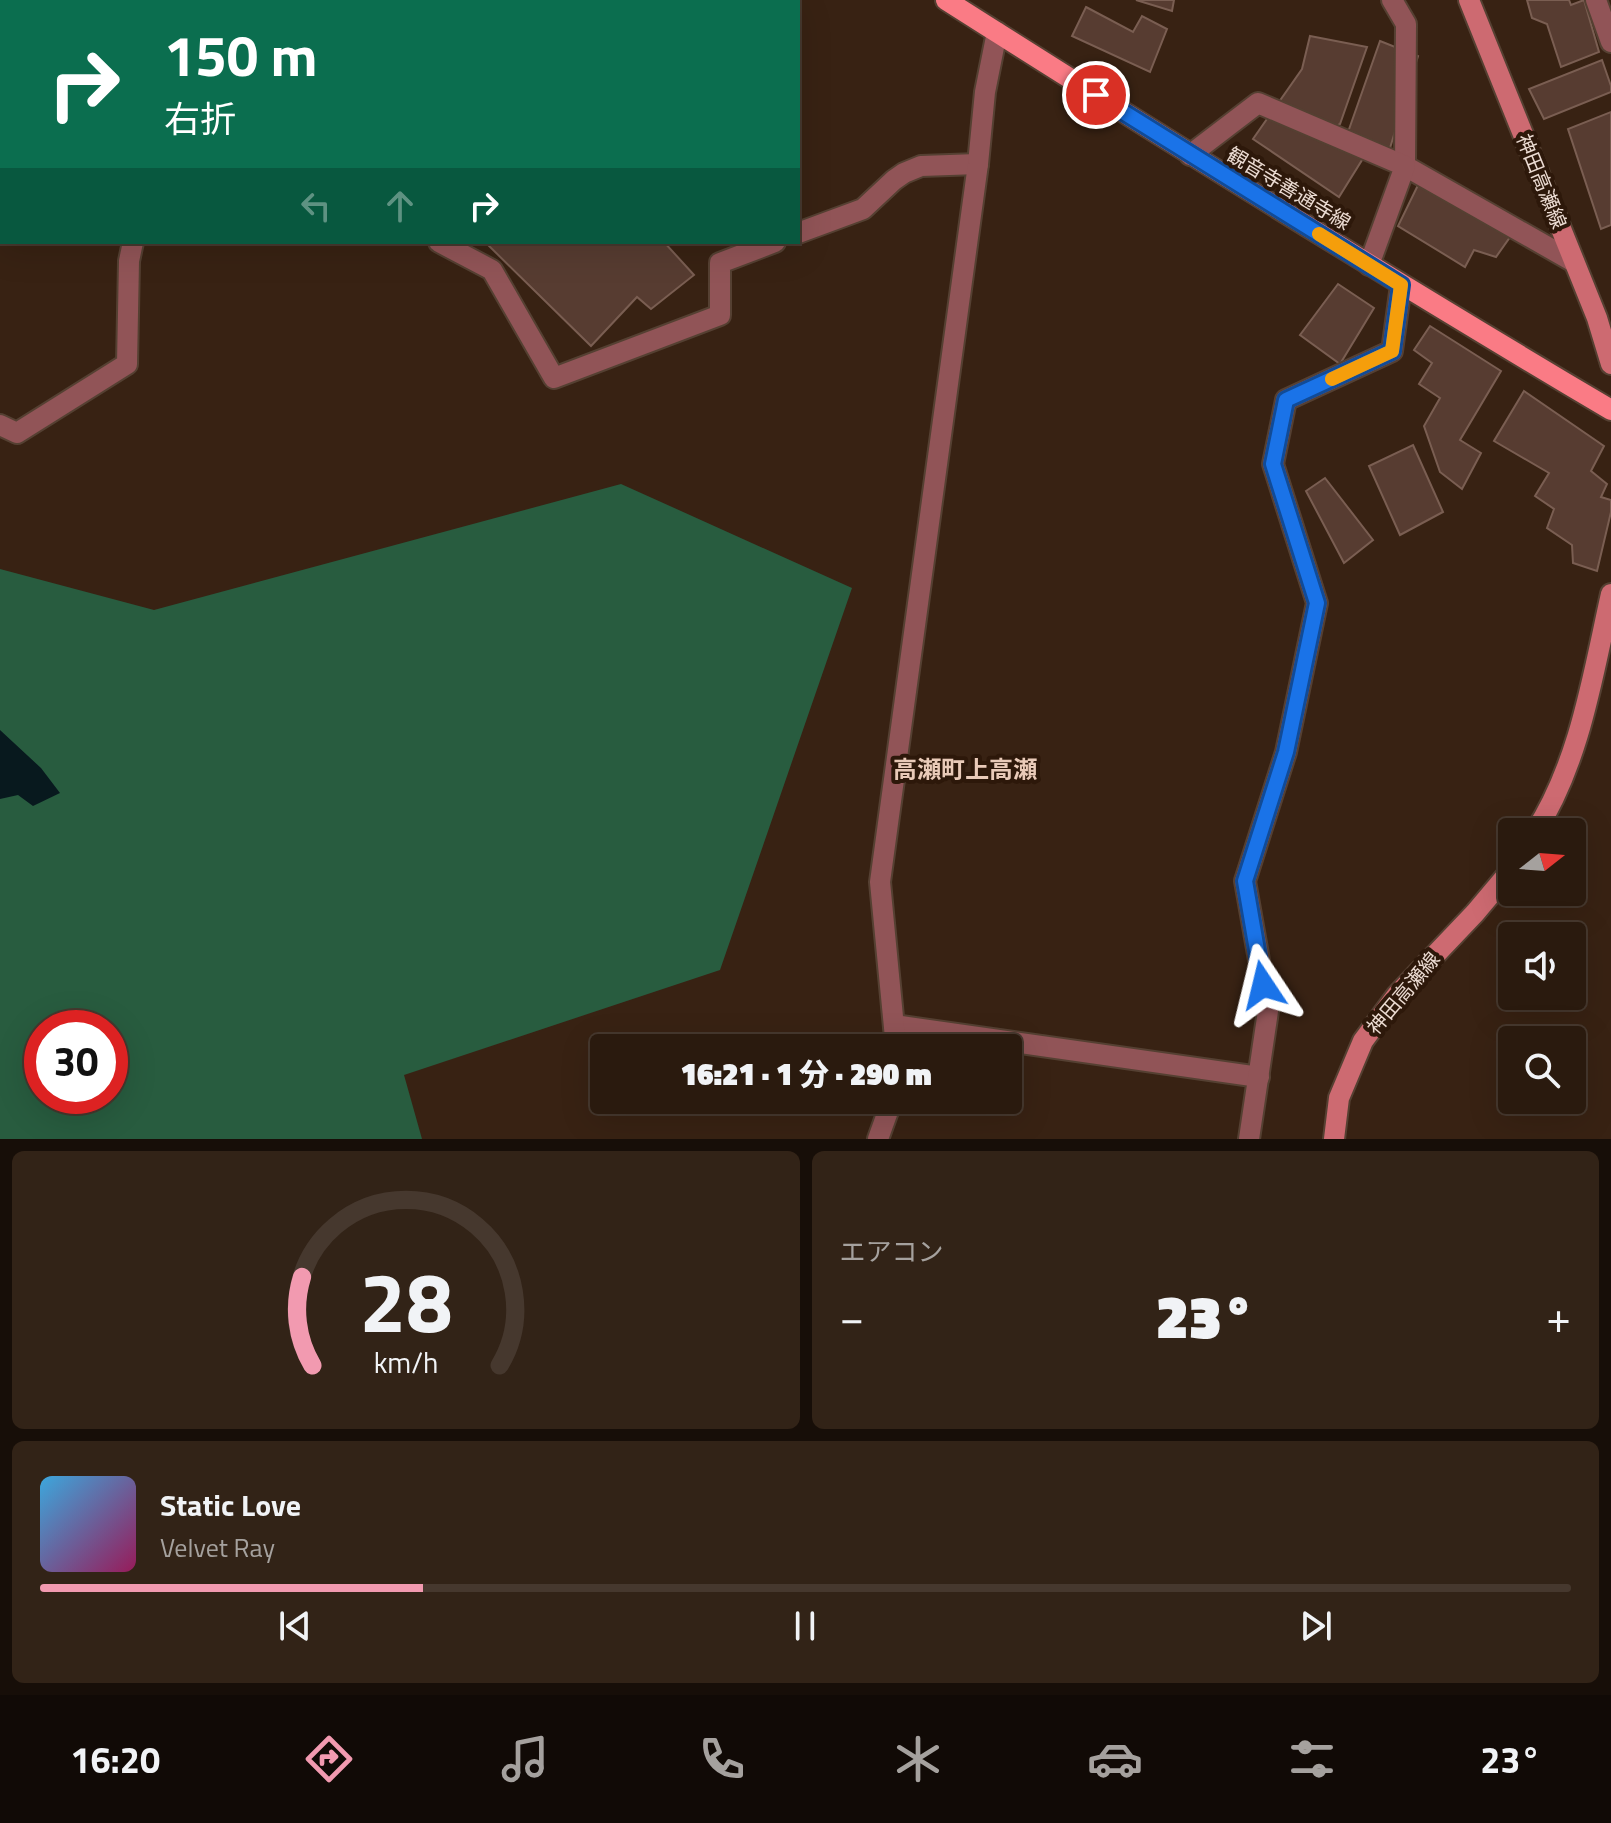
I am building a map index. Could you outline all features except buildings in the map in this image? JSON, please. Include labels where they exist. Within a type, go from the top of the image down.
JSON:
[{"type":"main road","name":"観音寺善通寺線","points":[[946,0],[1190,155],[1611,410]]},
{"type":"main road","name":"神田高瀬線","points":[[1469,0],[1597,318],[1611,364]]},
{"type":"main road","points":[[1544,818],[1574,748],[1611,594]]},
{"type":"main road","name":"神田高瀬線","points":[[1334,1139],[1339,1098],[1363,1041],[1397,995],[1498,886]]},
{"type":"street","points":[[1369,265],[1405,166],[1406,24],[1392,0]]},
{"type":"street","points":[[1596,0],[1611,42]]},
{"type":"street","points":[[895,1034],[880,882],[978,164],[985,92],[997,32]]},
{"type":"street","points":[[1190,155],[1258,103],[1405,166],[1574,262]]},
{"type":"street","points":[[800,232],[863,209],[894,180],[921,166],[978,164]]},
{"type":"street","points":[[0,425],[17,433],[127,364],[129,261],[133,244]]},
{"type":"street","points":[[443,244],[492,270],[554,378],[720,315],[720,263],[770,244]]},
{"type":"street","points":[[1249,1139],[1268,1011],[1245,881],[1286,752],[1317,603],[1273,464],[1286,400],[1392,351],[1401,285]]},
{"type":"street","points":[[894,1025],[1259,1077]]},
{"type":"street","points":[[878,1139],[887,1114]]},
{"type":"green space","points":[[621,484],[852,588],[720,970],[404,1075],[422,1139],[0,1139],[0,569],[154,610]]},
{"type":"shaded area","points":[[0,730],[41,768],[60,793],[33,806],[18,795],[0,799]]},
{"type":"slow traffic","points":[[1319,234],[1401,285],[1392,351],[1332,379]]},
{"type":"district","name":"高瀬町上高瀬","points":[[965,769]]},
{"type":"route","points":[[1096,95],[1401,285],[1392,351],[1286,400],[1273,464],[1317,603],[1286,752],[1245,881],[1263,985]]}]
